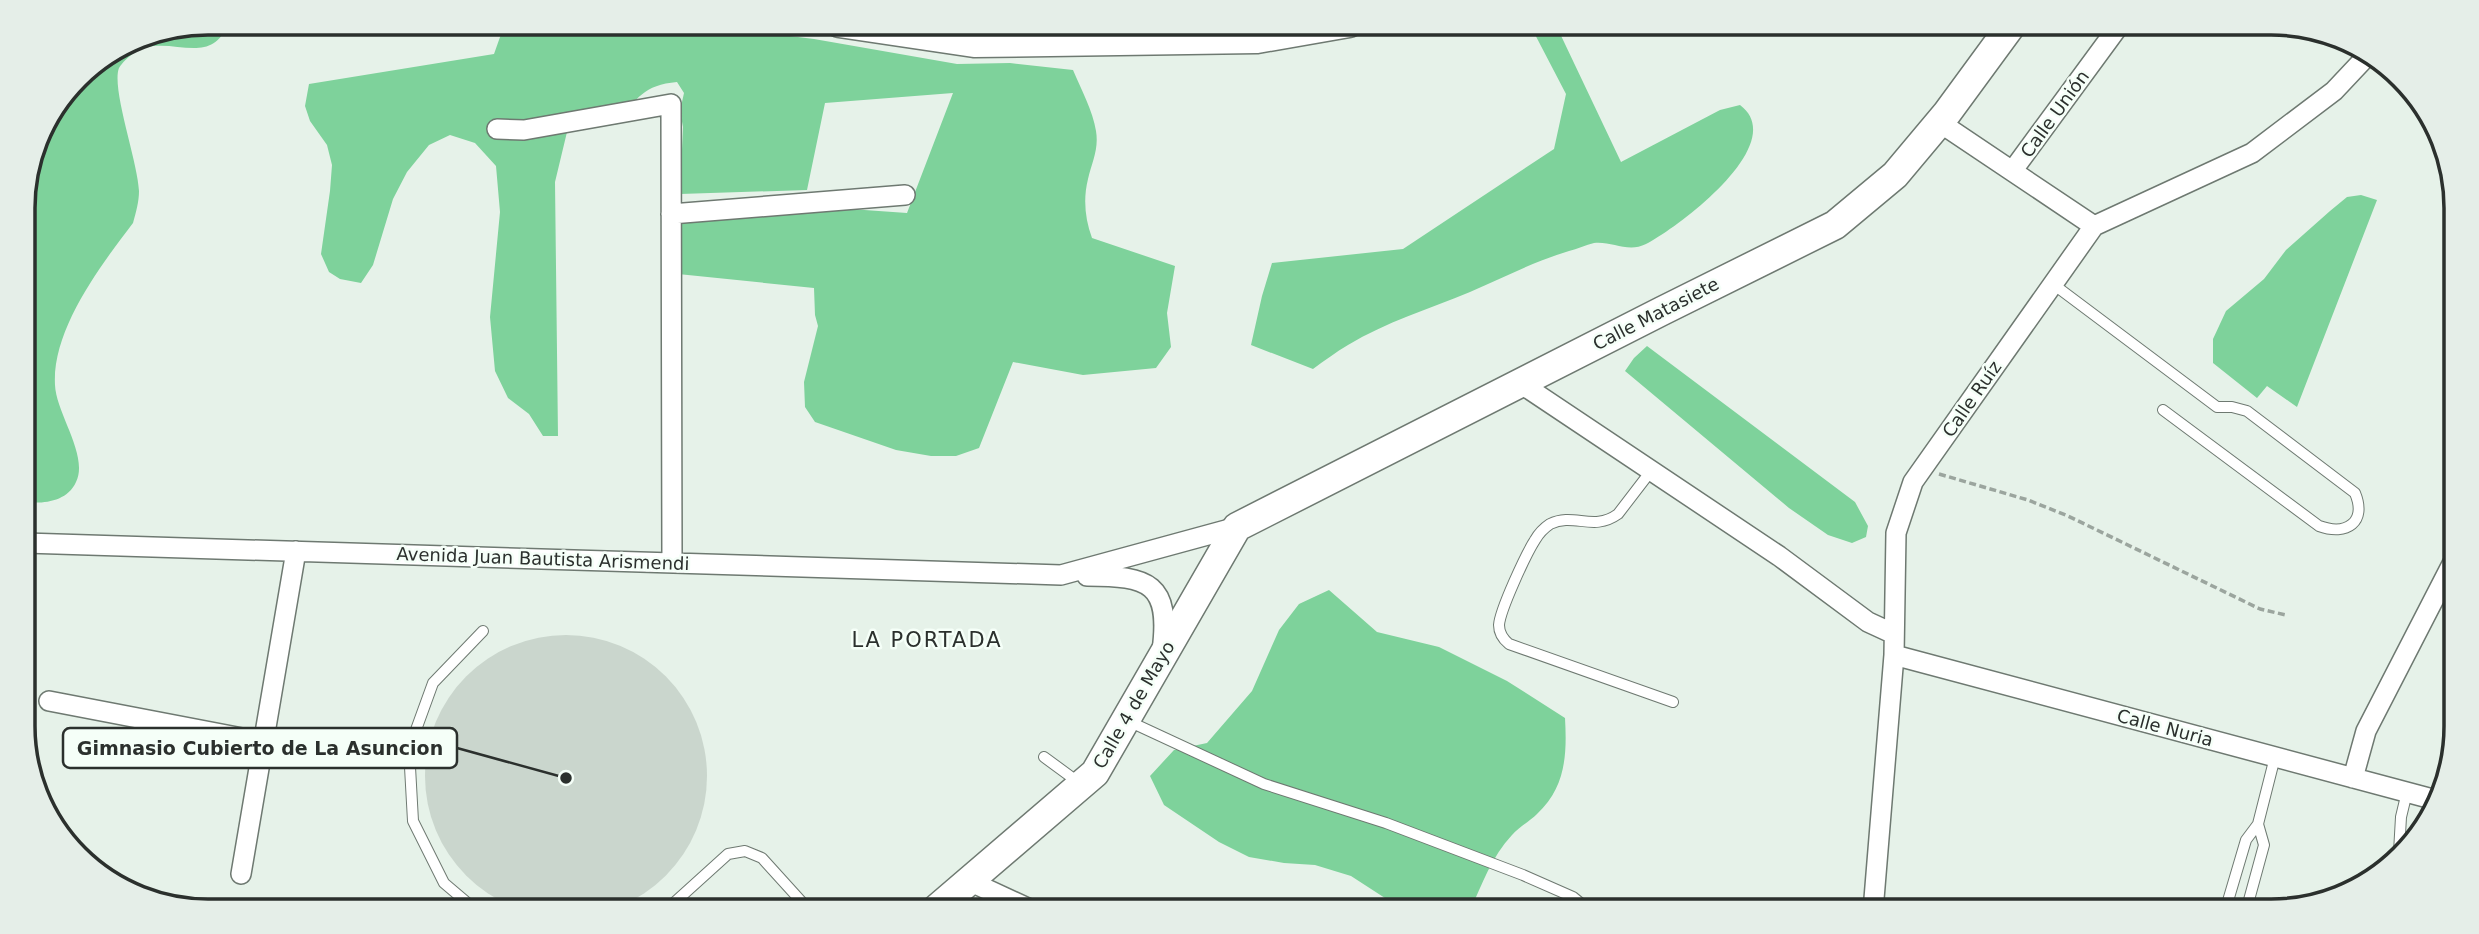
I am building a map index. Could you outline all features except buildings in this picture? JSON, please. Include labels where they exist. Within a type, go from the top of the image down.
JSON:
[{"type":"street","points":[[920,35],[974,43],[1257,39],[1280,35]]},
{"type":"street","points":[[974,43],[984,35]]},
{"type":"street","points":[[1047,35],[1065,43]]},
{"type":"street","name":"Calle Matasiete","points":[[1237,527],[1835,225],[1895,175],[1939,122],[2004,35]]},
{"type":"street","name":"Calle Unión","points":[[2013,170],[2112,35]]},
{"type":"street","name":"Calle Ruíz","points":[[1874,899],[1894,655],[1896,533],[1913,482],[2094,226],[2252,153],[2334,91],[2363,61]]},
{"type":"street","points":[[497,128],[524,130],[671,104],[672,563]]},
{"type":"street","points":[[1939,122],[2094,226]]},
{"type":"street","points":[[671,214],[905,195]]},
{"type":"street","points":[[1520,383],[1779,556],[1868,622],[1894,634]]},
{"type":"street","name":"Avenida Juan Bautista Arismendi","points":[[1061,575],[1237,527]]},
{"type":"street","name":"Calle 4 de Mayo","points":[[948,899],[1095,773],[1237,527]]},
{"type":"street","name":"Avenida Juan Bautista Arismendi","points":[[35,543],[1121,576],[1141,580],[1156,593],[1163,606],[1164,630],[1160,660]]},
{"type":"street","points":[[241,874],[296,551]]},
{"type":"street","points":[[2353,778],[2366,731],[2444,580]]},
{"type":"street","name":"Calle Nuria","points":[[1894,655],[2428,798]]},
{"type":"street","points":[[49,701],[263,742]]},
{"type":"street","points":[[969,881],[1008,899]]},
{"type":"lane","points":[[2053,284],[2217,407],[2247,411],[2355,493],[2360,506],[2357,517],[2347,528],[2334,531],[2319,526],[2163,410]]},
{"type":"lane","points":[[1651,471],[1618,514],[1611,519],[1595,523],[1559,521],[1542,531],[1532,546],[1501,617],[1500,630],[1509,644],[1672,702]]},
{"type":"lane","points":[[463,899],[444,883],[413,821],[409,749],[433,682],[483,631]]},
{"type":"lane","points":[[1126,720],[1264,784],[1386,823],[1523,875],[1575,899]]},
{"type":"lane","points":[[1044,757],[1082,785]]},
{"type":"lane","points":[[2229,899],[2246,840],[2258,824],[2275,757]]},
{"type":"lane","points":[[2400,840],[2401,817],[2407,792]]},
{"type":"lane","points":[[2249,899],[2264,845],[2258,824]]},
{"type":"lane","points":[[678,899],[728,854],[745,851],[762,858],[799,899]]},
{"type":"path","points":[[1923,469],[2028,500],[2068,516],[2260,610],[2286,615]]},
{"type":"green space","points":[[221,35],[211,45],[199,48],[147,47],[132,54],[119,68],[119,92],[138,178],[137,207],[133,223],[93,278],[61,342],[55,385],[75,447],[79,472],[76,482],[67,494],[35,503],[35,196],[48,142],[71,103],[94,78],[121,58],[142,48],[174,38]]},
{"type":"green space","points":[[501,35],[782,35],[957,64],[1010,63],[1073,70],[1090,108],[1097,138],[1085,201],[1092,238],[1175,266],[1167,313],[1171,347],[1156,368],[1083,375],[1013,362],[979,448],[956,456],[931,456],[896,450],[815,422],[805,407],[804,382],[818,326],[814,288],[678,274],[674,237],[685,219],[822,207],[907,213],[953,93],[825,103],[807,190],[680,194],[683,127],[680,111],[684,93],[677,82],[656,86],[642,94],[618,124],[567,132],[555,182],[558,436],[543,436],[529,414],[508,398],[495,371],[490,317],[500,212],[496,166],[475,143],[450,135],[429,145],[407,172],[393,199],[373,265],[361,283],[340,279],[329,272],[321,254],[332,165],[327,145],[310,121],[305,106],[309,84],[494,54]]},
{"type":"green space","points":[[1535,35],[1561,35],[1621,162],[1720,110],[1740,105],[1752,121],[1751,140],[1741,161],[1704,203],[1646,244],[1626,247],[1594,243],[1544,260],[1377,329],[1313,369],[1251,345],[1272,263],[1403,249],[1554,149],[1566,94]]},
{"type":"green space","points":[[2361,195],[2377,200],[2297,407],[2267,386],[2257,398],[2213,363],[2213,339],[2226,311],[2264,279],[2286,250],[2330,211],[2347,197]]},
{"type":"green space","points":[[1647,346],[1855,502],[1868,526],[1866,537],[1852,543],[1828,535],[1789,508],[1625,371]]},
{"type":"green space","points":[[1329,590],[1377,632],[1439,647],[1507,681],[1565,718],[1565,757],[1554,793],[1547,804],[1505,843],[1475,899],[1386,899],[1351,876],[1315,865],[1249,857],[1219,842],[1164,805],[1150,776],[1174,750],[1207,743],[1252,691],[1279,630],[1299,604]]},
{"type":"place","name":"Gimnasio Cubierto de La Asuncion","points":[[566,778]]},
{"type":"district","name":"LA PORTADA","points":[[927,640]]}]
